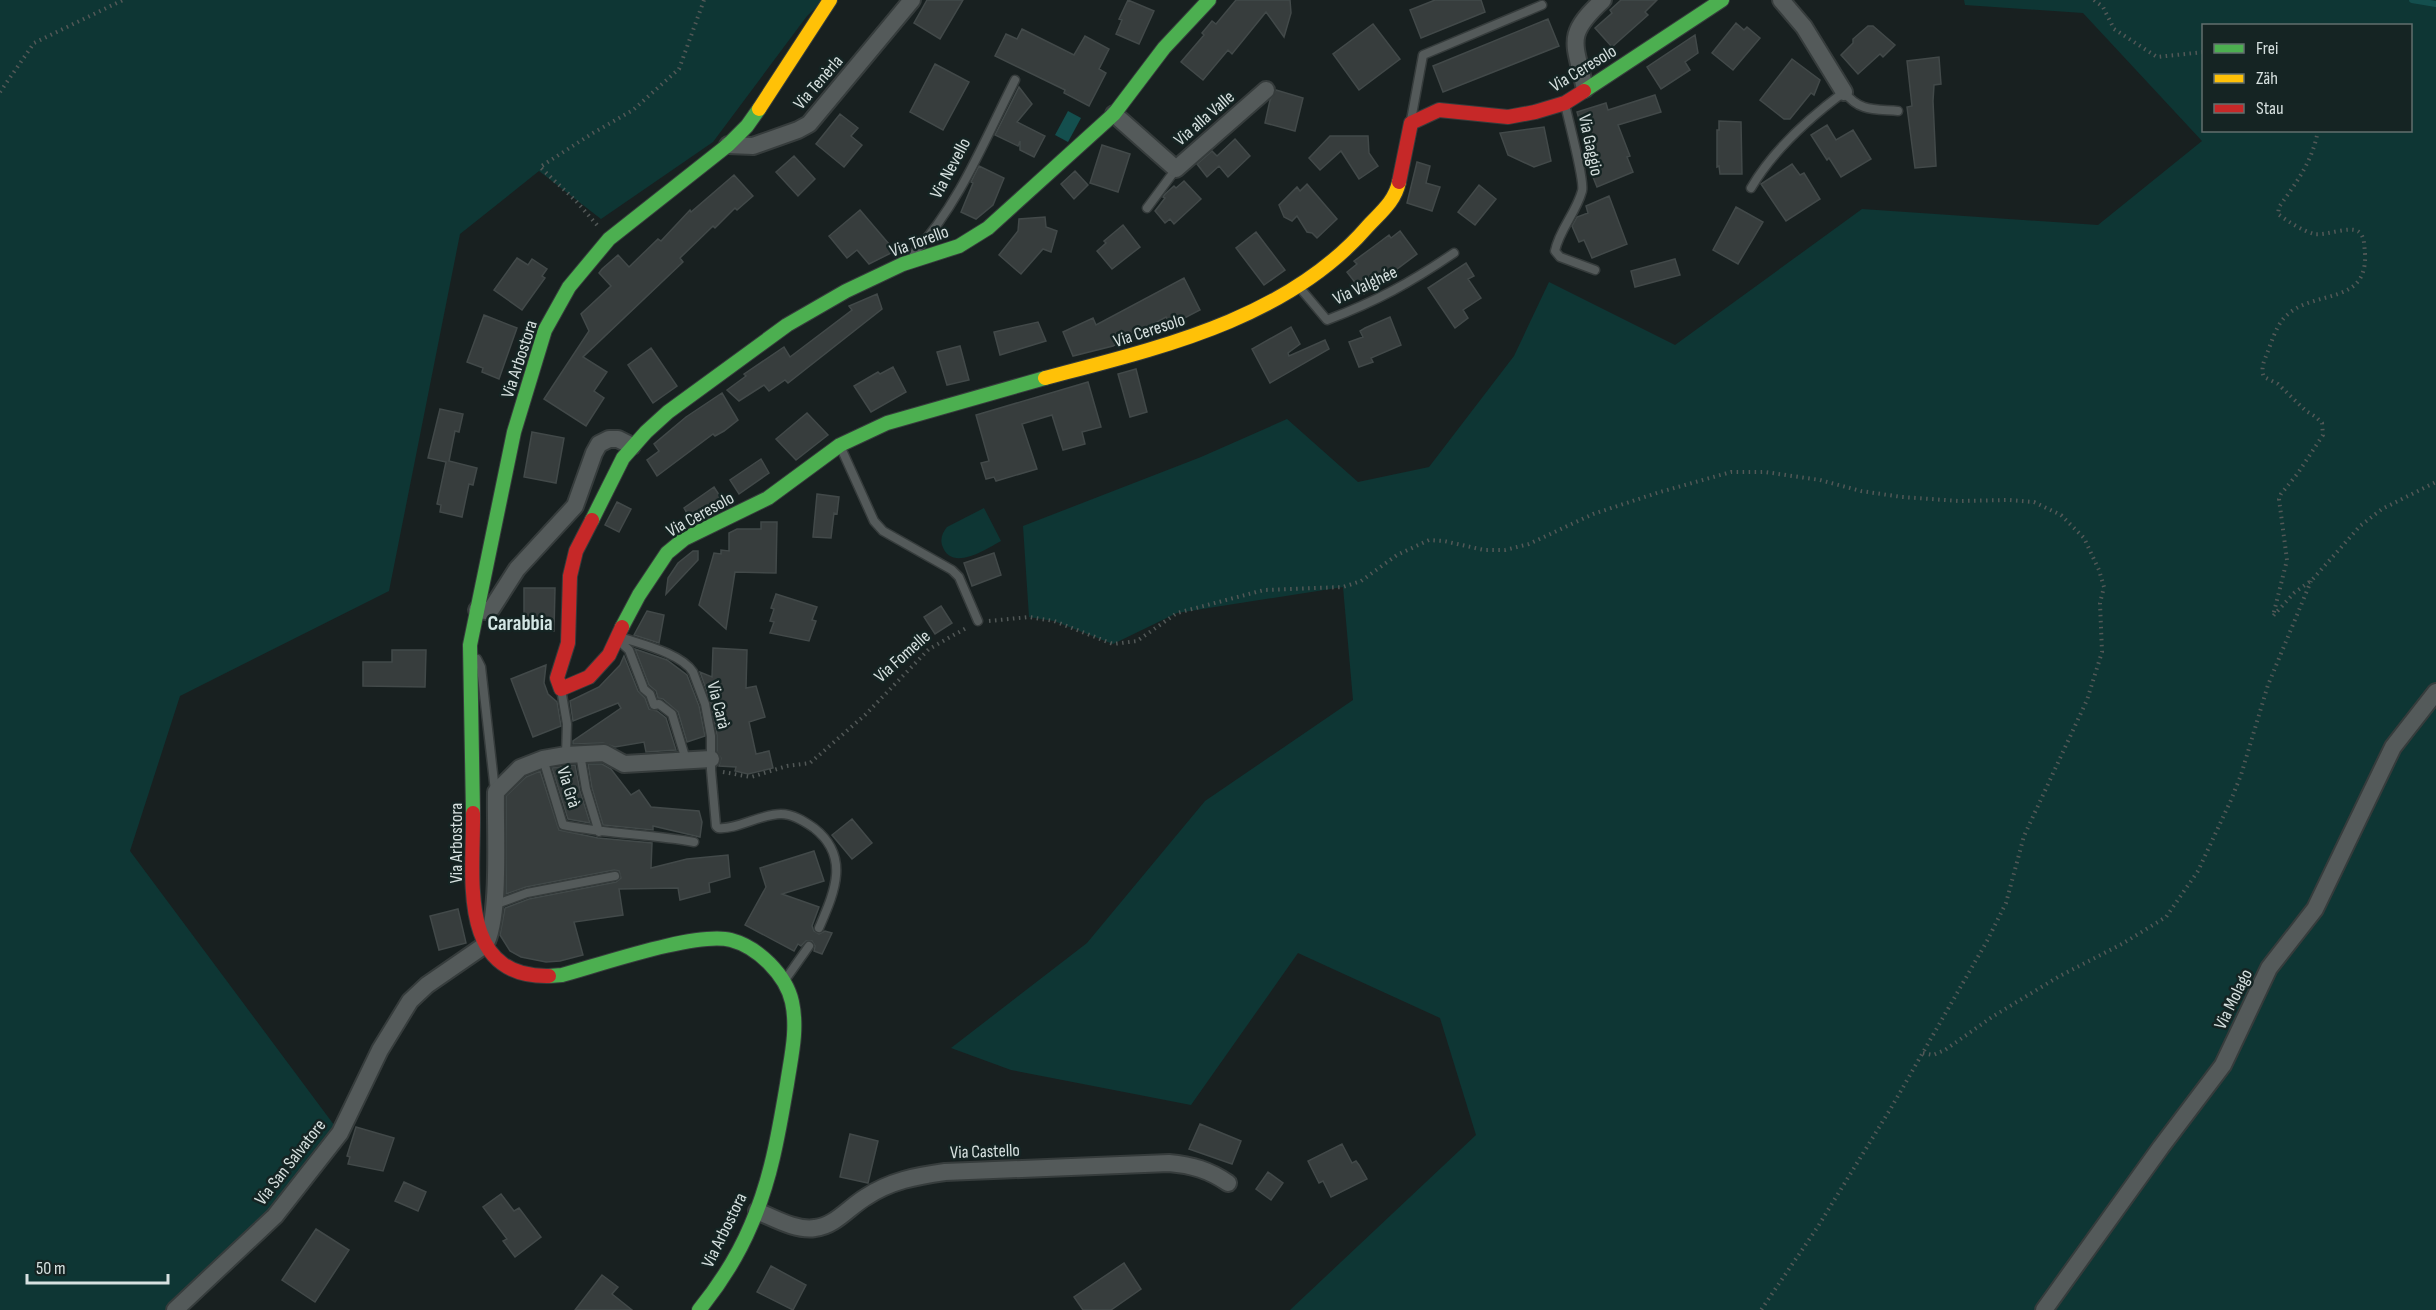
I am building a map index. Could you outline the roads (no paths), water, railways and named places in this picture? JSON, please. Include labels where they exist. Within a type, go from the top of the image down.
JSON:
[{"type":"street","name":"Via Arbostora","points":[[705,1308],[732,1263],[757,1211],[766,1181],[795,1035],[794,1013],[789,993],[770,966],[752,951],[735,941],[714,938],[693,940],[562,975],[541,978],[524,974],[495,957],[476,930],[474,912],[470,645],[514,432],[545,330],[569,286],[609,239],[728,146],[747,126],[830,0]]},
{"type":"street","name":"Via Tenèrla","points":[[728,146],[753,146],[809,124],[912,0]]},
{"type":"street","name":"Via Torello","points":[[561,689],[557,678],[569,634],[570,576],[576,551],[623,458],[632,446],[668,412],[787,325],[846,291],[903,264],[948,251],[988,228],[1114,114],[1164,48],[1209,0]]},
{"type":"street","points":[[1585,89],[1574,40],[1577,28],[1584,17],[1603,0]]},
{"type":"street","name":"Via Ceresolo","points":[[561,689],[589,677],[609,655],[639,595],[667,553],[684,539],[768,498],[840,445],[887,423],[938,407],[1171,345],[1248,312],[1312,279],[1354,243],[1396,195],[1411,123],[1438,110],[1508,117],[1565,103],[1722,0]]},
{"type":"street","points":[[1781,0],[1804,27],[1844,92]]},
{"type":"street","name":"Via alla Valle","points":[[1114,114],[1176,169],[1266,90]]},
{"type":"street","points":[[477,610],[487,611],[492,608],[517,570],[575,506],[599,444],[609,439],[618,439],[632,446]]},
{"type":"street","name":"Via Molago","points":[[2044,1310],[2223,1065],[2269,968],[2315,909],[2394,747],[2436,692]]},
{"type":"street","points":[[485,945],[490,936],[494,905],[495,792],[520,768],[543,759],[604,753],[624,764],[686,760],[711,764]]},
{"type":"street","name":"Via San Salvatore","points":[[175,1310],[274,1216],[340,1132],[380,1050],[410,1001],[427,985],[485,945]]},
{"type":"street","name":"Via Castello","points":[[757,1211],[799,1227],[813,1229],[828,1224],[865,1197],[889,1184],[913,1176],[945,1172],[1169,1163],[1191,1165],[1211,1172],[1228,1184]]},
{"type":"lane","points":[[1411,123],[1423,55],[1542,5]]},
{"type":"lane","name":"Via Nevello","points":[[903,264],[935,231],[959,190],[1015,80]]},
{"type":"lane","points":[[1751,188],[1770,161],[1821,109],[1844,92],[1852,102],[1862,108],[1898,111]]},
{"type":"lane","name":"Via Gaggio","points":[[1565,103],[1583,188],[1577,206],[1555,251],[1560,257],[1595,270]]},
{"type":"lane","points":[[1147,208],[1176,169]]},
{"type":"lane","name":"Via Valghée","points":[[1298,285],[1327,320],[1369,304],[1408,284],[1454,253]]},
{"type":"lane","points":[[840,445],[874,521],[883,531],[952,570],[959,578],[978,621]]},
{"type":"lane","points":[[616,637],[629,650],[644,689],[650,694],[654,705],[659,704],[672,714],[686,760]]},
{"type":"lane","name":"Via Carà","points":[[616,637],[666,652],[690,667],[705,704],[711,736],[711,764],[718,828],[768,815],[783,814],[796,817],[822,835],[832,851],[837,868],[834,893],[819,928]]},
{"type":"lane","points":[[470,645],[481,667],[495,792]]},
{"type":"lane","points":[[561,689],[573,755],[599,832],[656,835],[694,842]]},
{"type":"lane","name":"Via Grà","points":[[543,759],[563,825],[599,832]]},
{"type":"lane","points":[[494,905],[527,893],[615,876]]},
{"type":"lane","points":[[783,983],[809,946]]},
{"type":"waterway","points":[[2412,0],[2436,4]]},
{"type":"district","name":"Carabbia","points":[[520,623]]}]
